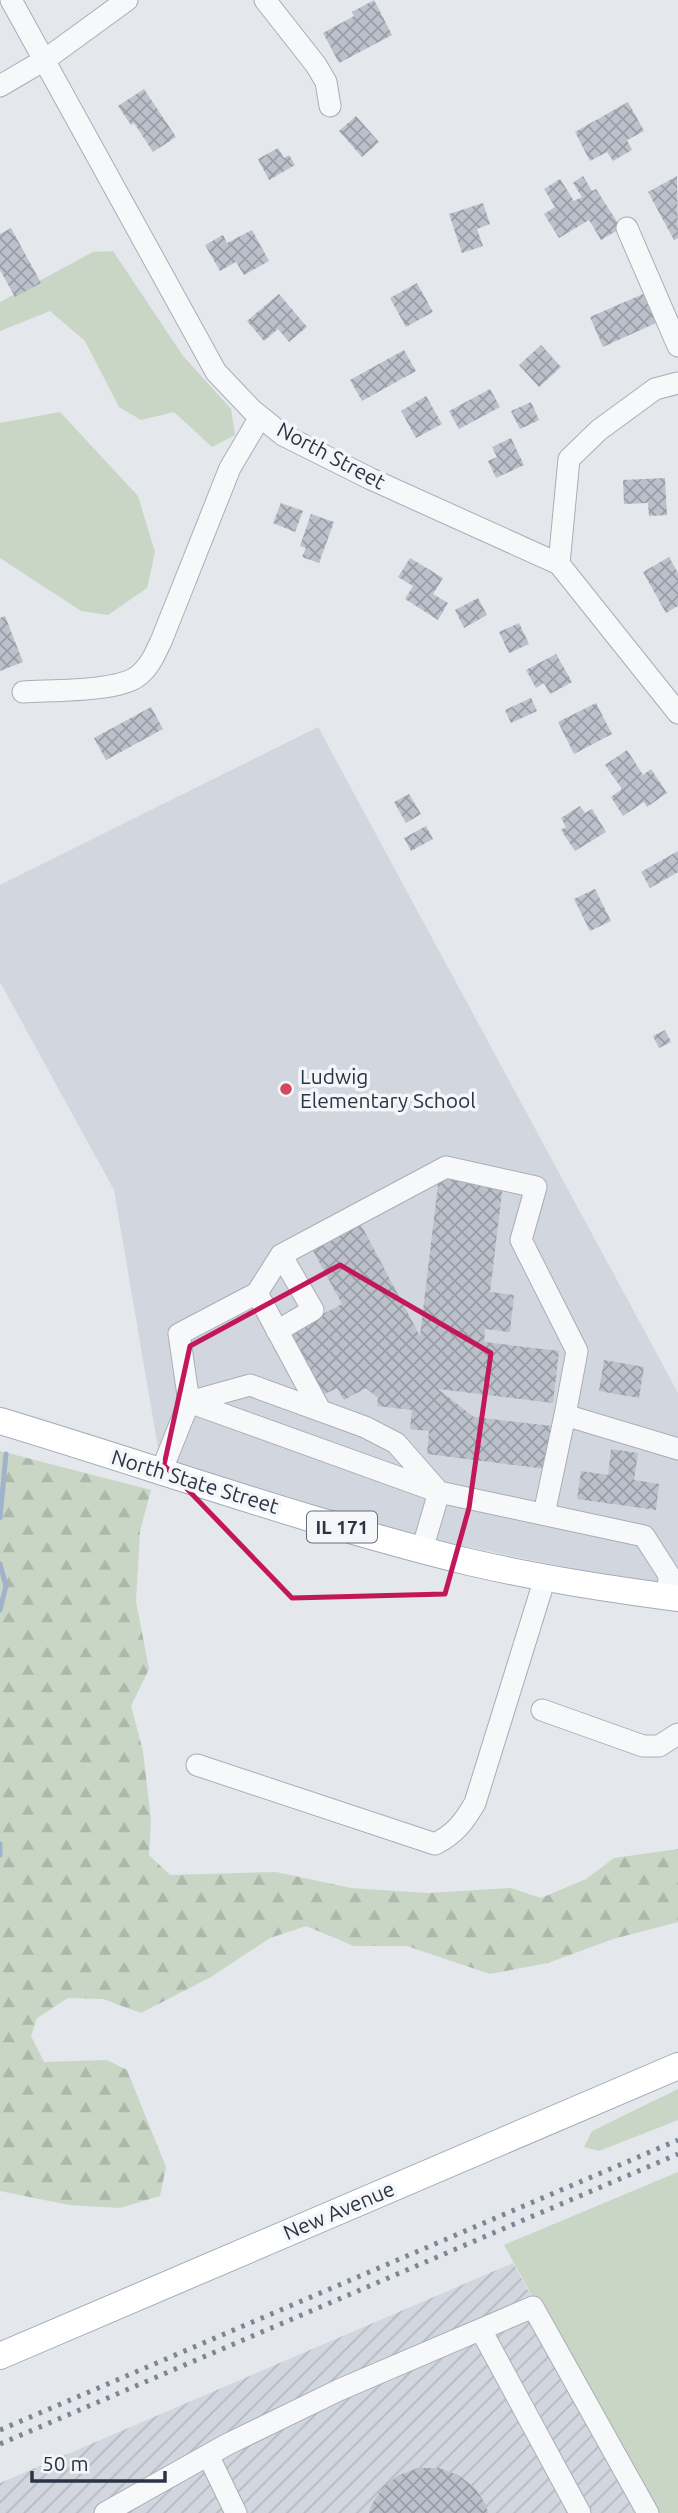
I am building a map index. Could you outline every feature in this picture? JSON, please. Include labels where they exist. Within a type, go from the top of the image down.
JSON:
[{"type":"main road","name":"North State Street","points":[[6,1423],[422,1550],[545,1578],[673,1598]]},
{"type":"main road","name":"New Avenue","points":[[0,2356],[678,2066]]},
{"type":"street","name":"North Street","points":[[11,0],[46,59],[216,372],[260,417],[283,435],[360,474],[559,564],[678,713]]},
{"type":"street","points":[[0,86],[46,59],[127,0]]},
{"type":"street","points":[[265,0],[316,65],[326,82],[330,106]]},
{"type":"street","points":[[627,228],[678,346]]},
{"type":"street","points":[[559,564],[569,458],[599,430],[655,388],[678,383]]},
{"type":"street","points":[[23,692],[123,684],[138,676],[149,664],[162,639],[230,468],[260,417]]},
{"type":"street","points":[[161,1472],[189,1402],[179,1334],[257,1293],[281,1255],[446,1167],[536,1187],[521,1240],[577,1351],[544,1514]]},
{"type":"street","points":[[277,1331],[313,1310],[281,1255]]},
{"type":"street","points":[[257,1293],[320,1410]]},
{"type":"street","points":[[189,1402],[250,1385],[320,1410],[365,1427],[396,1443],[439,1492]]},
{"type":"street","points":[[189,1402],[439,1492],[644,1536],[669,1575],[673,1598]]},
{"type":"street","points":[[565,1415],[678,1449]]},
{"type":"street","points":[[422,1550],[439,1492]]},
{"type":"street","points":[[197,1765],[435,1844],[460,1827],[475,1803],[545,1578]]},
{"type":"street","points":[[542,1710],[643,1746],[659,1746],[678,1734]]},
{"type":"street","points":[[105,2513],[208,2455],[339,2390],[533,2307],[648,2513]]},
{"type":"street","points":[[481,2330],[580,2513]]},
{"type":"street","points":[[208,2455],[236,2513]]},
{"type":"highlighted area","points":[[340,1265],[491,1353],[469,1508],[445,1594],[292,1598],[164,1465],[190,1346]]},
{"type":"shaded area","name":"Ludwig Elementary School","points":[[318,727],[678,1393],[678,1587],[649,1584],[458,1545],[285,1501],[160,1459],[114,1190],[0,982],[0,885]]},
{"type":"shaded area","points":[[513,2263],[652,2513],[0,2513],[0,2483]]},
{"type":"green space","points":[[113,251],[183,356],[231,409],[235,435],[212,447],[174,412],[141,420],[119,407],[85,341],[50,311],[0,331],[0,302],[93,252]]},
{"type":"green space","points":[[60,412],[138,496],[155,552],[147,588],[108,615],[81,611],[0,558],[0,423]]},
{"type":"green space","points":[[0,1451],[151,1490],[140,1531],[136,1601],[149,1669],[131,1706],[143,1751],[151,1820],[149,1855],[170,1875],[276,1872],[351,1888],[428,1893],[511,1888],[541,1898],[586,1879],[614,1858],[678,1849],[678,1922],[613,1939],[548,1963],[490,1974],[407,1946],[354,1946],[306,1926],[270,1938],[211,1977],[141,2013],[103,1999],[68,1998],[37,2018],[31,2036],[44,2062],[107,2060],[127,2070],[166,2167],[160,2196],[120,2208],[69,2205],[0,2191]]},
{"type":"green space","points":[[678,2089],[678,2120],[599,2151],[584,2147],[592,2131]]},
{"type":"green space","points":[[678,2172],[678,2513],[652,2513],[504,2245]]},
{"type":"building","points":[[374,0],[392,35],[339,63],[323,33],[354,16],[352,12]]},
{"type":"building","points":[[144,89],[176,137],[153,152],[134,123],[131,125],[118,106]]},
{"type":"building","points":[[628,102],[644,131],[627,140],[632,150],[613,161],[607,152],[590,161],[575,132]]},
{"type":"building","points":[[356,116],[379,142],[362,157],[339,131]]},
{"type":"building","points":[[278,148],[284,158],[289,155],[295,165],[269,180],[258,159]]},
{"type":"building","points":[[583,176],[592,191],[596,189],[621,228],[601,240],[589,220],[559,238],[544,214],[555,207],[544,189],[560,179],[574,201],[582,197],[573,183]]},
{"type":"building","points":[[677,176],[678,238],[674,240],[648,192]]},
{"type":"building","points":[[483,203],[490,224],[477,229],[483,246],[462,253],[449,214]]},
{"type":"building","points":[[11,228],[41,283],[15,297],[0,270],[0,234]]},
{"type":"building","points":[[252,230],[269,261],[244,275],[236,262],[220,271],[205,245],[223,235],[227,243]]},
{"type":"building","points":[[417,283],[433,312],[406,327],[390,298]]},
{"type":"building","points":[[279,294],[307,327],[289,342],[278,329],[264,341],[247,321]]},
{"type":"building","points":[[643,294],[656,323],[603,347],[590,317]]},
{"type":"building","points":[[541,345],[561,367],[539,387],[519,365]]},
{"type":"building","points":[[404,350],[416,371],[362,401],[350,380]]},
{"type":"building","points":[[490,389],[500,407],[459,429],[449,411]]},
{"type":"building","points":[[426,396],[442,424],[416,438],[401,411]]},
{"type":"building","points":[[531,402],[539,420],[520,429],[511,411]]},
{"type":"building","points":[[511,438],[524,465],[496,478],[488,461],[497,457],[492,447]]},
{"type":"building","points":[[665,478],[667,515],[649,516],[648,503],[624,504],[623,480]]},
{"type":"building","points":[[281,503],[303,511],[295,532],[273,523]]},
{"type":"building","points":[[311,514],[334,522],[319,563],[302,557],[306,548],[300,546]]},
{"type":"building","points":[[669,557],[678,573],[678,606],[666,613],[643,572]]},
{"type":"building","points":[[410,558],[443,578],[433,594],[448,603],[438,620],[405,599],[413,586],[398,577]]},
{"type":"building","points":[[478,598],[487,615],[464,628],[455,610]]},
{"type":"building","points":[[5,616],[23,662],[0,671],[0,618]]},
{"type":"building","points":[[519,623],[529,644],[509,653],[499,632]]},
{"type":"building","points":[[556,654],[572,682],[550,694],[544,683],[536,688],[526,670]]},
{"type":"building","points":[[531,698],[537,711],[511,723],[505,710]]},
{"type":"building","points":[[596,703],[612,734],[574,754],[558,722]]},
{"type":"building","points":[[151,707],[163,729],[106,760],[94,738]]},
{"type":"building","points":[[627,750],[643,775],[651,769],[667,793],[647,807],[644,802],[623,816],[611,797],[622,789],[605,765]]},
{"type":"building","points":[[409,794],[421,814],[406,823],[394,802]]},
{"type":"building","points":[[580,806],[585,813],[592,809],[606,832],[575,851],[561,830],[566,827],[561,818]]},
{"type":"building","points":[[426,826],[433,839],[411,851],[404,838]]},
{"type":"building","points":[[678,851],[678,872],[650,888],[641,872]]},
{"type":"building","points":[[595,889],[611,921],[590,931],[574,899]]},
{"type":"building","points":[[665,1030],[671,1042],[659,1048],[653,1036]]},
{"type":"building","points":[[439,1176],[503,1184],[490,1292],[514,1295],[510,1332],[485,1329],[484,1342],[559,1351],[553,1403],[438,1389],[474,1417],[552,1426],[547,1469],[427,1454],[429,1431],[410,1429],[412,1410],[377,1406],[378,1398],[366,1388],[344,1400],[337,1388],[323,1395],[289,1332],[342,1304],[311,1247],[359,1221],[420,1336]]},
{"type":"building","points":[[604,1360],[644,1367],[639,1398],[599,1391]]},
{"type":"building","points":[[611,1449],[638,1453],[634,1480],[659,1484],[656,1510],[577,1499],[581,1471],[608,1475]]},
{"type":"building","points":[[418,2468],[439,2468],[458,2475],[475,2488],[488,2513],[369,2513],[383,2487],[399,2475]]},
{"type":"waterway","points":[[0,1518],[6,1454]]},
{"type":"waterway","points":[[0,1564],[6,1586],[0,1610]]},
{"type":"waterway","points":[[0,1844],[0,1855]]},
{"type":"railway","points":[[0,2430],[678,2140]]},
{"type":"railway","points":[[0,2444],[678,2154]]},
{"type":"place","name":"Ludwig Elementary School","points":[[286,1089]]}]
